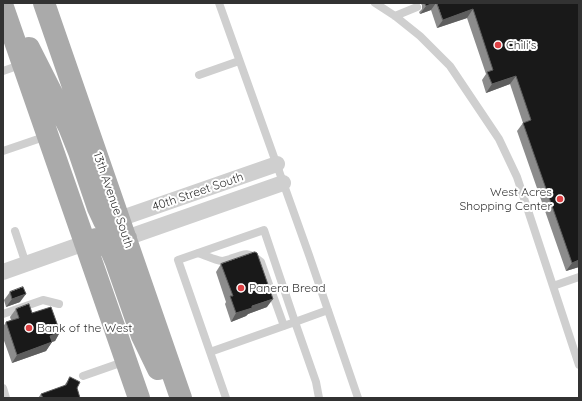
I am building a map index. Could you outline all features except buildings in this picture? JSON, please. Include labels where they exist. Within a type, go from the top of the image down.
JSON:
[{"type":"main road","points":[[4,3],[40,69],[69,127],[104,221],[110,230],[119,235],[122,229]]},
{"type":"main road","name":"13th Avenue South","points":[[44,3],[181,398]]},
{"type":"main road","points":[[3,8],[13,68],[48,135],[139,398]]},
{"type":"main road","points":[[85,243],[96,239],[103,242],[111,250],[142,336],[172,398]]},
{"type":"street","name":"40th Street South","points":[[122,229],[277,164]]},
{"type":"street","points":[[122,229],[283,183]]},
{"type":"street","points":[[3,272],[85,243]]},
{"type":"lane","points":[[219,3],[277,164],[358,398]]},
{"type":"lane","points":[[375,3],[395,16],[420,36],[450,66],[499,139],[517,177],[579,365]]},
{"type":"lane","points":[[395,16],[417,7]]},
{"type":"lane","points":[[199,75],[239,61]]},
{"type":"lane","points":[[3,151],[48,135]]},
{"type":"lane","points":[[15,230],[26,264]]},
{"type":"lane","points":[[226,398],[178,260],[264,230],[316,382],[319,398]]},
{"type":"lane","points":[[198,254],[224,261],[247,253],[256,257],[261,262],[284,326]]},
{"type":"lane","points":[[553,286],[579,277]]},
{"type":"lane","points":[[3,314],[42,300],[59,304]]},
{"type":"lane","points":[[210,352],[328,310]]},
{"type":"lane","points":[[83,376],[126,361]]},
{"type":"lane","points":[[3,388],[6,398]]},
{"type":"place","name":"Chili's","points":[[498,45]]},
{"type":"place","name":"West Acres Shopping Center","points":[[560,199]]},
{"type":"place","name":"Panera Bread","points":[[241,288]]},
{"type":"place","name":"Bank of the West","points":[[29,328]]}]
